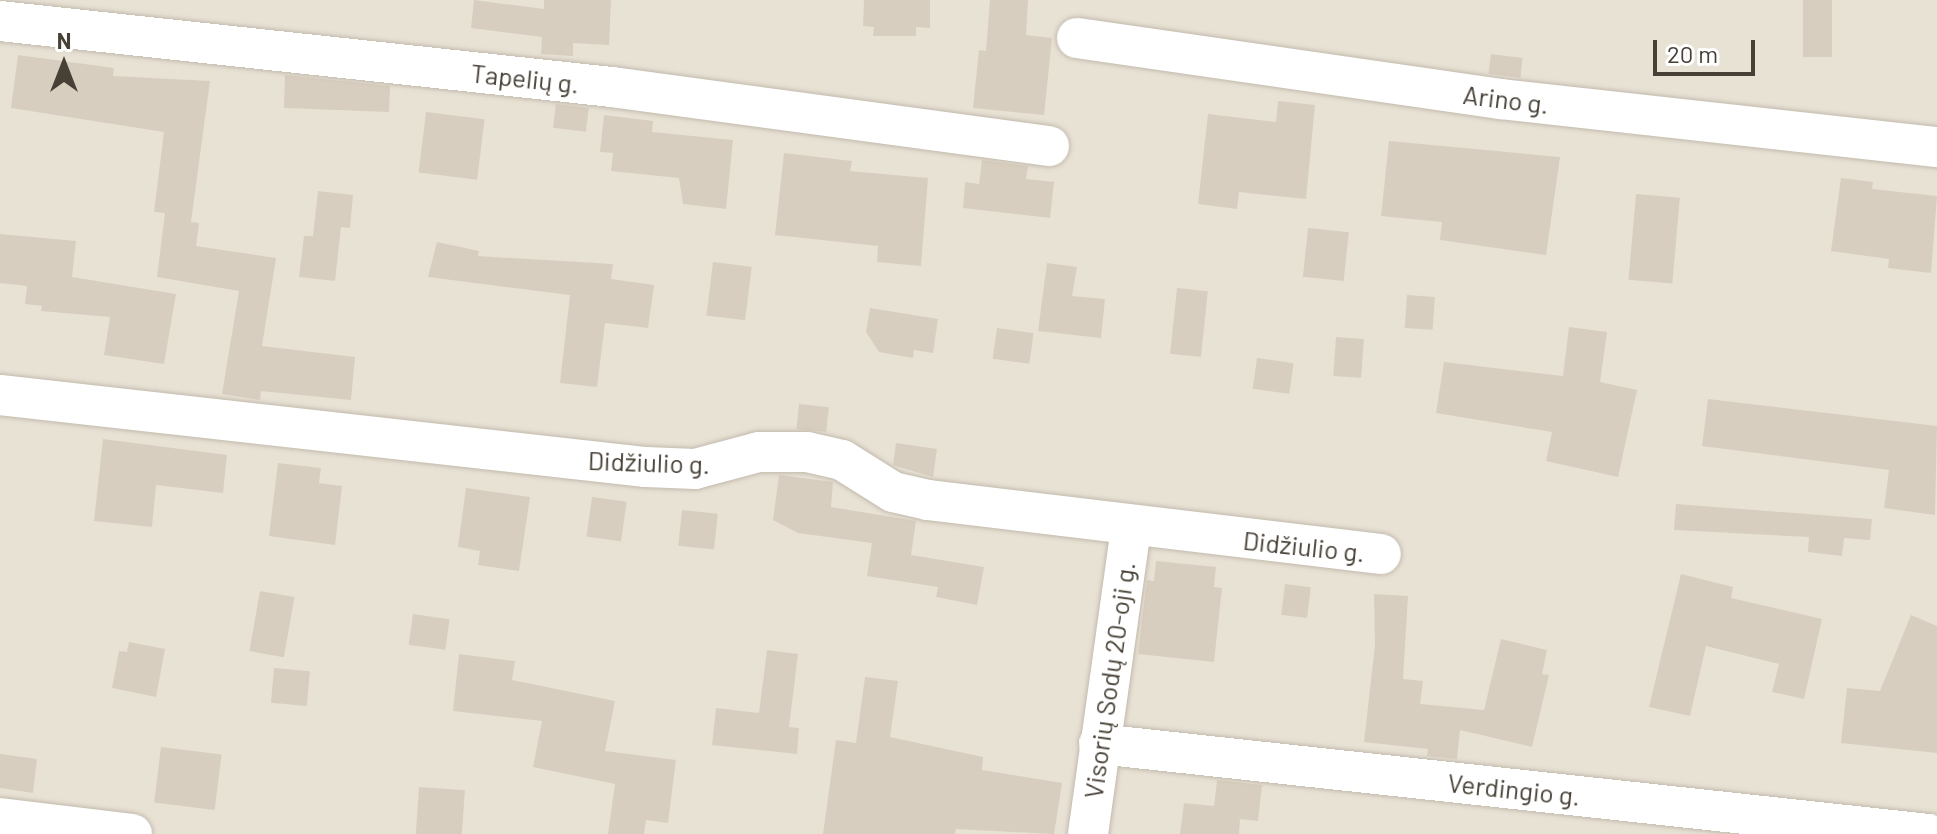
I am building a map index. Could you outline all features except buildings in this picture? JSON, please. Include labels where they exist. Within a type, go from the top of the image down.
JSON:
[{"type":"street","name":"Tapelių g.","points":[[0,21],[612,87],[1049,146]]},
{"type":"street","name":"Arino g.","points":[[1077,38],[1501,99],[1937,147]]},
{"type":"street","name":"Didžiulio g.","points":[[0,395],[646,467],[695,469],[759,452],[807,452],[842,460],[893,492],[1131,527],[1381,554]]},
{"type":"street","name":"Visorių Sodų 20-oji g.","points":[[1088,834],[1131,527]]},
{"type":"street","name":"Verdingio g.","points":[[1099,744],[1929,834]]},
{"type":"street","points":[[0,818],[132,834]]},
{"type":"shaded area","points":[[0,0],[1937,0],[1937,834],[0,834]]}]
